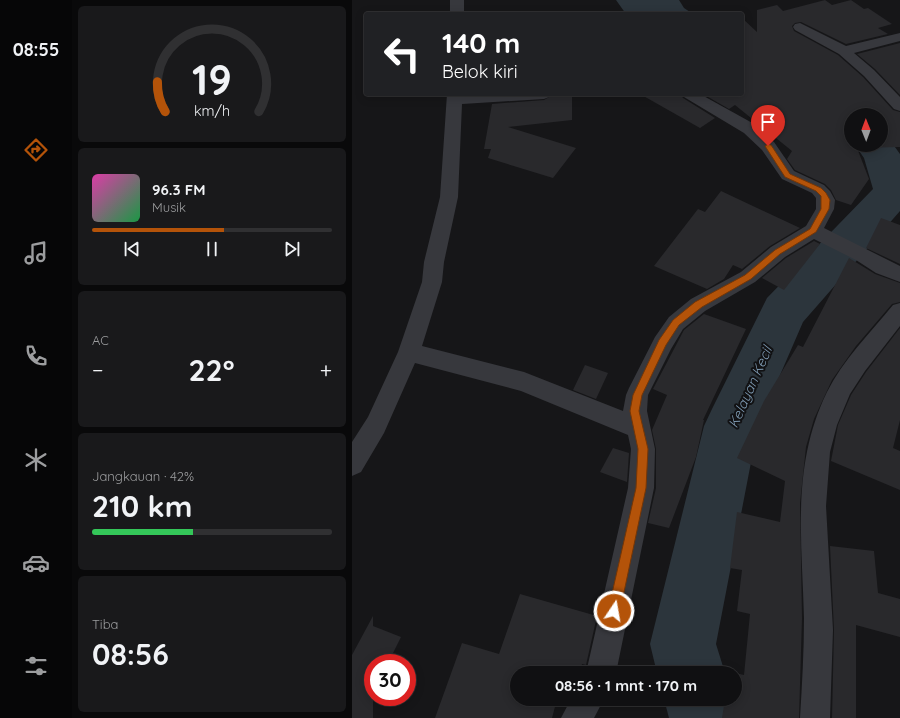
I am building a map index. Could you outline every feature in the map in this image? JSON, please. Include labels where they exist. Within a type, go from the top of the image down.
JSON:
[{"type":"street","points":[[457,0],[457,12]]},
{"type":"street","points":[[800,27],[844,51],[869,73],[900,106]]},
{"type":"street","points":[[844,51],[900,37]]},
{"type":"street","points":[[352,464],[359,439],[392,394],[409,352],[432,282],[434,262],[449,197],[455,97],[485,96]]},
{"type":"street","points":[[692,96],[750,129],[768,146],[788,175],[818,190],[824,195],[826,200],[820,234]]},
{"type":"street","points":[[603,666],[641,488],[643,449],[634,411],[637,395],[663,343],[676,323],[698,305],[748,277],[778,252],[820,234],[863,255],[883,268],[900,274]]},
{"type":"street","points":[[815,718],[818,619],[812,511],[816,457],[823,431],[836,398],[846,382],[900,311]]},
{"type":"street","points":[[409,352],[524,382],[638,428]]},
{"type":"street","points":[[576,718],[584,706]]},
{"type":"shaded area","points":[[616,0],[679,0],[684,8],[690,12],[625,12]]},
{"type":"building","points":[[825,0],[832,5],[851,0],[864,9],[868,8],[892,24],[878,28],[888,34],[846,44],[801,22],[795,23],[792,26],[794,31],[838,55],[863,77],[893,110],[900,112],[900,147],[888,147],[888,108],[844,108],[844,152],[859,152],[869,179],[851,205],[836,200],[831,190],[825,184],[795,170],[787,159],[792,151],[735,105],[729,109],[706,96],[744,96],[744,20],[757,32],[757,10],[777,5],[783,11]]},
{"type":"building","points":[[900,43],[900,95],[875,69],[857,54]]},
{"type":"building","points":[[551,96],[572,96],[572,120],[508,127],[576,148],[553,178],[488,158],[491,149],[484,149],[492,104],[544,100]]},
{"type":"building","points":[[644,96],[682,96],[715,118],[700,128]]},
{"type":"building","points":[[721,191],[800,228],[770,246],[742,269],[733,265],[724,279],[707,289],[654,266],[698,209],[705,212]]},
{"type":"building","points":[[881,218],[900,225],[900,264],[866,248]]},
{"type":"building","points":[[814,241],[820,244],[784,290],[762,278],[786,258]]},
{"type":"building","points":[[849,258],[875,274],[900,283],[900,302],[892,304],[856,346],[832,380],[814,419],[806,447],[800,503],[802,618],[799,718],[722,718],[724,706],[742,706],[742,675],[744,675],[750,614],[737,611],[742,570],[730,568],[737,512],[780,522],[785,481],[737,458],[764,401],[798,345],[803,347]]},
{"type":"building","points":[[704,314],[746,329],[703,420],[696,457],[669,528],[648,523],[656,488],[656,449],[652,430],[667,395],[653,389],[684,330]]},
{"type":"building","points":[[900,328],[900,420],[893,448],[900,451],[900,490],[831,461],[838,425],[851,395],[866,372]]},
{"type":"building","points":[[585,365],[608,373],[596,399],[573,390]]},
{"type":"building","points":[[613,448],[629,453],[627,482],[600,472]]},
{"type":"building","points":[[830,546],[874,551],[878,593],[900,599],[900,637],[856,625],[856,718],[832,718],[834,630]]},
{"type":"building","points":[[520,594],[597,616],[586,665],[510,666],[510,706],[555,706],[552,718],[435,718],[462,643],[499,654]]},
{"type":"building","points":[[373,616],[373,626],[401,637],[392,654],[364,654],[364,706],[373,706],[373,718],[352,718],[352,655]]},
{"type":"waterway","name":"Kelayan Kecil","points":[[689,666],[683,644],[731,426],[784,311],[894,192],[883,158],[879,152]]},
{"type":"waterway","name":"Kelayan Kecil","points":[[894,192],[900,193]]},
{"type":"waterway","name":"Kelayan Kecil","points":[[701,706],[704,718]]},
{"type":"route","points":[[614,611],[641,488],[643,449],[634,411],[637,395],[663,343],[676,323],[698,305],[748,277],[778,252],[813,230],[825,209],[826,200],[824,195],[818,190],[793,179],[788,175],[783,170],[768,146]]}]
